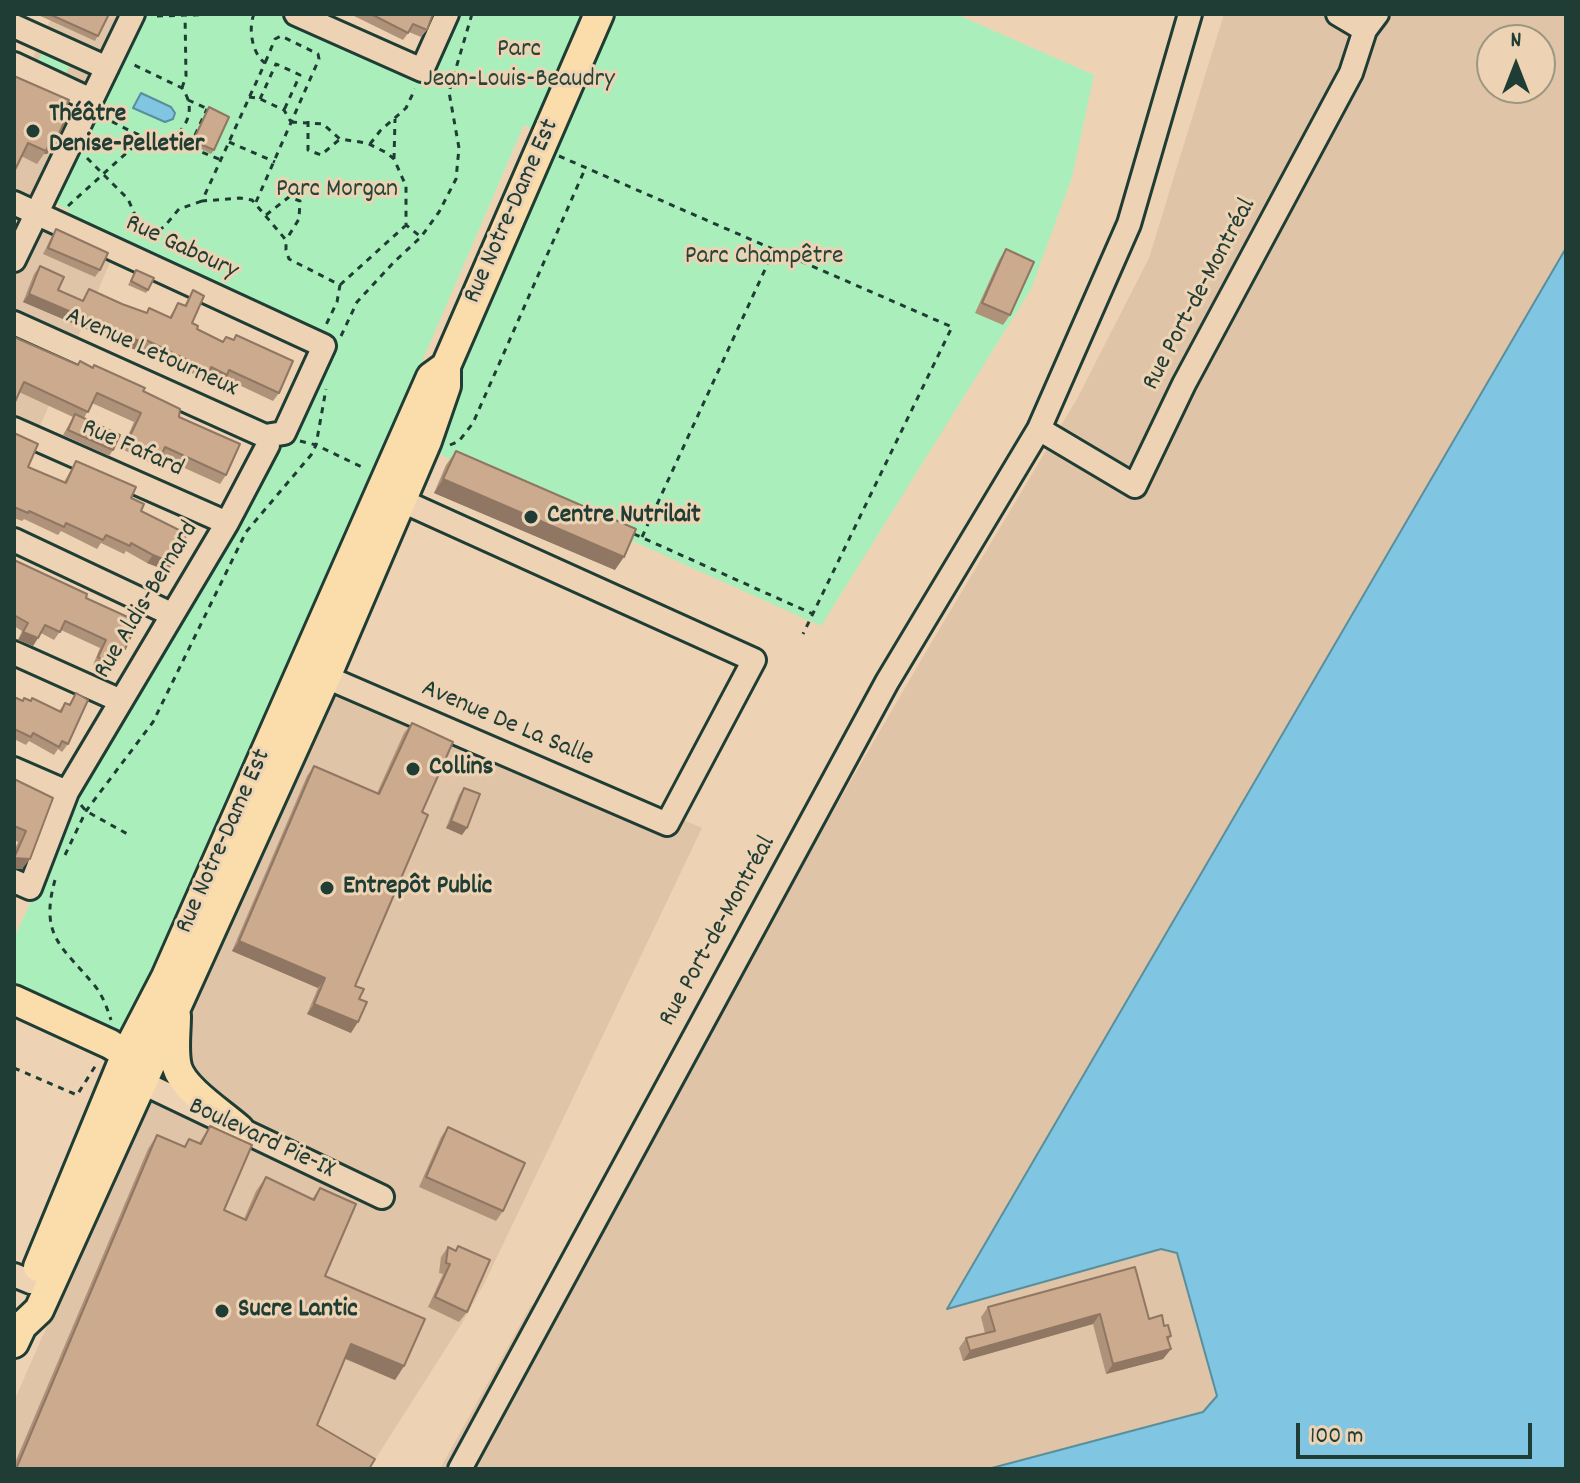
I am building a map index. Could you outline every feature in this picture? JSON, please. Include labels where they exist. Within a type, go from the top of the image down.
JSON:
[{"type":"main road","name":"Rue Notre-Dame Est","points":[[18,1334],[39,1310],[166,977],[385,488],[431,377],[446,366],[599,14]]},
{"type":"main road","name":"Rue Notre-Dame Est","points":[[18,1334],[23,1278],[130,1067],[176,1005],[326,677],[385,488]]},
{"type":"main road","name":"Boulevard Pie-IX","points":[[14,1000],[130,1067]]},
{"type":"main road","points":[[176,1005],[176,1062],[179,1072],[185,1083],[239,1129]]},
{"type":"main road","name":"Boulevard Pie-IX","points":[[14,1015],[130,1067]]},
{"type":"street","points":[[14,260],[115,65],[133,14]]},
{"type":"street","points":[[296,14],[422,70],[447,14]]},
{"type":"street","name":"Rue Port-de-Montréal","points":[[460,1469],[887,682],[1039,429],[1129,224],[1190,14]]},
{"type":"street","name":"Rue Port-de-Montréal","points":[[1039,429],[1135,486],[1184,384],[1351,73],[1371,22],[1338,14]]},
{"type":"street","points":[[14,26],[115,65]]},
{"type":"street","points":[[14,64],[93,108]]},
{"type":"street","name":"Rue Gaboury","points":[[14,203],[285,328],[322,341]]},
{"type":"street","name":"Avenue Letourneux","points":[[14,323],[265,436]]},
{"type":"street","points":[[265,436],[284,433],[322,341]]},
{"type":"street","name":"Rue Fafard","points":[[14,429],[227,523]]},
{"type":"street","name":"Rue Aldis-Bernard","points":[[14,881],[30,888],[67,792],[227,523],[268,445],[265,436]]},
{"type":"street","name":"Avenue De La Salle","points":[[326,677],[667,824],[754,660],[385,488]]},
{"type":"street","points":[[14,540],[171,614]]},
{"type":"street","points":[[14,653],[121,701]]},
{"type":"street","points":[[14,769],[67,792]]},
{"type":"street","name":"Boulevard Pie-IX","points":[[130,1067],[239,1129],[382,1197]]},
{"type":"path","points":[[157,16],[222,14]]},
{"type":"path","points":[[243,14],[251,19]]},
{"type":"path","points":[[254,14],[251,19],[255,52],[265,63]]},
{"type":"path","points":[[182,88],[186,76],[185,15]]},
{"type":"path","points":[[202,201],[275,39],[281,36],[318,54],[319,59],[256,202]]},
{"type":"path","points":[[260,99],[276,64],[300,75],[284,110]]},
{"type":"path","points":[[115,65],[147,70],[182,88],[188,100],[187,122],[169,139]]},
{"type":"path","points":[[370,144],[406,108],[415,86]]},
{"type":"path","points":[[249,97],[284,110],[291,122]]},
{"type":"path","points":[[188,100],[221,115]]},
{"type":"path","points":[[93,108],[144,137],[156,141],[169,139],[221,160]]},
{"type":"path","points":[[190,147],[207,109]]},
{"type":"path","points":[[322,341],[340,285],[406,225],[406,186],[394,159],[395,118]]},
{"type":"path","points":[[229,119],[237,122]]},
{"type":"path","points":[[291,122],[308,121],[327,125],[340,139],[370,144],[394,159]]},
{"type":"path","points":[[308,121],[308,150],[321,155],[340,139]]},
{"type":"path","points":[[228,126],[234,129]]},
{"type":"path","points":[[60,214],[144,137]]},
{"type":"path","points":[[229,142],[275,162]]},
{"type":"path","points":[[541,148],[952,327],[803,634]]},
{"type":"path","points":[[216,150],[223,154]]},
{"type":"path","points":[[87,158],[128,199],[139,224],[148,232],[164,227],[179,209],[202,201],[240,198],[256,202],[286,240]]},
{"type":"path","points":[[457,454],[443,448],[459,441],[473,423],[585,169]]},
{"type":"path","points":[[265,216],[289,197],[300,201],[299,219],[286,240],[289,259],[340,285]]},
{"type":"path","points":[[406,225],[421,237]]},
{"type":"path","points":[[642,537],[774,250]]},
{"type":"path","points":[[289,438],[316,445],[385,488]]},
{"type":"path","points":[[628,531],[813,614]]},
{"type":"path","points":[[65,854],[86,811],[131,836]]},
{"type":"path","points":[[58,869],[50,899],[51,925],[58,946],[96,987],[112,1022]]},
{"type":"path","points":[[14,1068],[77,1095]]},
{"type":"shaded area","points":[[53,14],[125,14],[30,215],[114,253],[14,487],[14,99]]},
{"type":"shaded area","points":[[1224,14],[1566,14],[1566,248],[948,1307],[1161,1249],[1177,1253],[1217,1395],[1203,1412],[988,1469],[440,1469],[531,1305],[557,1317],[655,1107],[693,1052],[1078,397],[1149,258]]},
{"type":"shaded area","points":[[336,669],[702,828],[485,1282],[369,1469],[14,1469],[14,1401]]},
{"type":"green space","points":[[146,14],[278,14],[421,77],[442,14],[599,14],[547,135],[524,125],[281,688],[132,1017],[121,1029],[111,1030],[14,989],[14,938],[83,789],[329,353],[65,221],[69,210],[58,205],[58,193]]},
{"type":"green space","name":"Parc Champêtre","points":[[605,14],[956,14],[1094,75],[1072,177],[1031,289],[821,626],[415,443]]},
{"type":"green space","points":[[44,49],[71,62],[65,76],[37,63]]},
{"type":"water","points":[[141,93],[171,107],[175,113],[173,119],[165,122],[133,108]]},
{"type":"water","points":[[1566,248],[1566,1469],[988,1469],[1203,1412],[1217,1396],[1177,1253],[1161,1249],[947,1309]]},
{"type":"building","points":[[49,14],[109,14],[98,36]]},
{"type":"building","points":[[371,14],[433,14],[427,30],[413,24],[408,33]]},
{"type":"building","name":"Théâtre Denise-Pelletier","points":[[14,76],[69,100],[64,113],[68,114],[55,142],[51,140],[46,151],[28,143],[14,172]]},
{"type":"building","points":[[209,107],[229,117],[214,150],[193,141]]},
{"type":"building","points":[[56,229],[108,253],[100,270],[48,248]]},
{"type":"building","points":[[1006,249],[1034,262],[1010,315],[982,303]]},
{"type":"building","points":[[40,266],[64,277],[58,290],[83,301],[89,289],[147,313],[149,308],[171,318],[178,303],[186,306],[193,290],[204,296],[192,323],[198,326],[197,329],[223,342],[226,337],[234,340],[236,335],[293,361],[279,393],[229,370],[227,375],[211,367],[210,371],[146,340],[144,343],[29,294]]},
{"type":"building","points":[[136,270],[154,278],[148,290],[131,281]]},
{"type":"building","points":[[14,337],[78,365],[80,361],[93,368],[94,365],[145,388],[143,391],[180,409],[179,417],[240,444],[226,475],[165,447],[161,456],[128,440],[141,413],[97,393],[88,412],[24,382],[14,404]]},
{"type":"building","points":[[75,414],[120,435],[113,450],[68,430]]},
{"type":"building","points":[[14,433],[38,444],[28,467],[66,483],[76,461],[136,487],[131,498],[144,504],[141,511],[187,534],[173,563],[131,543],[130,546],[106,535],[103,540],[66,523],[64,527],[14,507]]},
{"type":"building","points":[[456,451],[636,529],[624,557],[443,479]]},
{"type":"building","points":[[14,560],[132,619],[131,622],[136,625],[125,649],[120,646],[111,665],[98,657],[106,640],[65,621],[60,632],[45,625],[38,638],[23,632],[28,623],[14,615]]},
{"type":"building","points":[[76,693],[88,700],[68,744],[62,741],[59,747],[33,733],[31,737],[14,729],[14,697],[23,701],[24,698],[31,701],[32,698],[61,712],[65,703],[70,705]]},
{"type":"building","name":"Entrepôt Public","points":[[412,723],[453,742],[422,812],[428,815],[355,986],[364,989],[359,999],[367,1002],[358,1022],[314,1004],[325,978],[239,941],[314,766],[379,794]]},
{"type":"building","points":[[14,779],[53,798],[30,859],[14,858],[26,831],[14,826]]},
{"type":"building","points":[[464,788],[480,794],[467,828],[451,821]]},
{"type":"building","name":"Sucre Lantic","points":[[210,1126],[252,1145],[224,1210],[246,1220],[266,1177],[314,1200],[320,1188],[356,1204],[325,1276],[425,1319],[404,1366],[351,1344],[317,1425],[375,1459],[369,1469],[16,1469],[157,1135],[185,1147],[189,1139],[201,1144]]},
{"type":"building","points":[[448,1127],[525,1163],[503,1211],[426,1177]]},
{"type":"building","points":[[458,1246],[490,1260],[467,1312],[435,1297],[450,1264],[446,1263],[448,1247],[456,1251]]},
{"type":"building","points":[[1135,1267],[1149,1319],[1162,1315],[1164,1326],[1168,1325],[1171,1336],[1167,1337],[1171,1349],[1113,1364],[1100,1314],[970,1351],[966,1338],[995,1331],[988,1307]]},
{"type":"place","name":"Théâtre Denise-Pelletier","points":[[33,131]]},
{"type":"place","name":"Centre Nutrilait","points":[[531,517]]},
{"type":"place","name":"Collins","points":[[413,769]]},
{"type":"place","name":"Entrepôt Public","points":[[327,888]]},
{"type":"place","name":"Sucre Lantic","points":[[222,1311]]},
{"type":"park label","name":"Parc Jean-Louis-Beaudry","points":[[519,66]]},
{"type":"park label","name":"Parc Morgan","points":[[337,191]]}]
